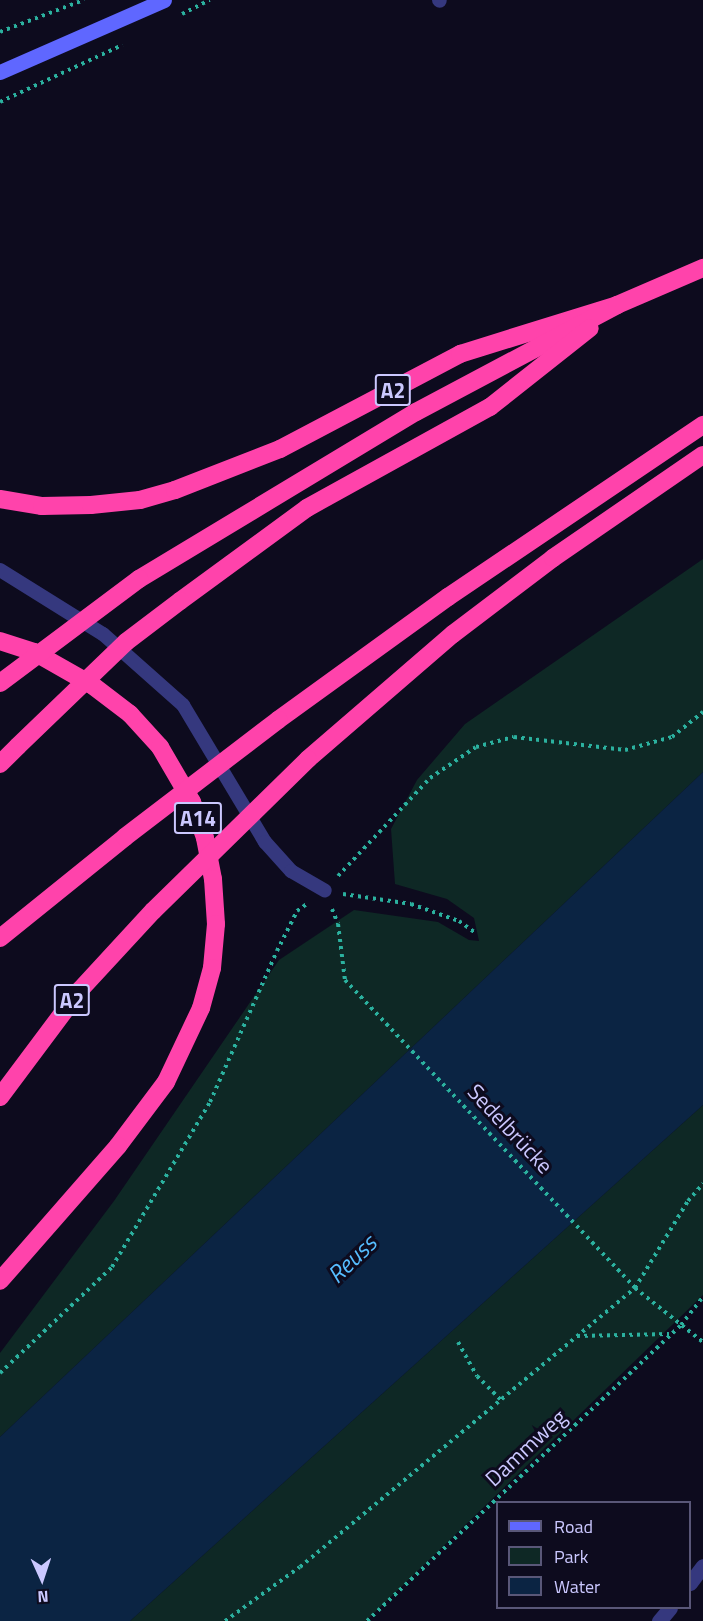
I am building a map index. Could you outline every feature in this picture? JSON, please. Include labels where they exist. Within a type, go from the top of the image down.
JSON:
[{"type":"highway","name":"A2","points":[[0,499],[42,506],[91,506],[140,500],[175,490],[280,449],[460,354],[617,305],[703,268]]},
{"type":"highway","name":"A2","points":[[0,764],[126,642],[180,601],[307,508],[490,407],[617,305]]},
{"type":"highway","points":[[0,683],[139,579],[328,462],[617,305]]},
{"type":"highway","name":"A14","points":[[0,938],[125,837],[278,720],[448,597],[703,425]]},
{"type":"highway","name":"A2","points":[[0,1097],[80,990],[153,911],[308,759],[453,634],[553,558],[703,455]]},
{"type":"highway","name":"A14","points":[[0,641],[34,652],[92,685],[130,714],[160,747],[192,802],[205,838],[216,924],[212,968],[201,1008],[166,1082],[118,1146],[0,1281]]},
{"type":"main road","points":[[0,72],[164,0]]},
{"type":"street","points":[[691,1582],[703,1566]]},
{"type":"street","points":[[659,1621],[669,1609]]},
{"type":"lane","points":[[0,570],[103,634],[183,705],[266,842],[291,871],[325,891]]},
{"type":"path","points":[[0,32],[84,0]]},
{"type":"path","points":[[0,1373],[112,1267],[210,1102],[297,911],[325,891],[430,778],[476,747],[514,737],[625,750],[672,737],[703,712]]},
{"type":"path","points":[[325,891],[411,904],[459,921],[474,932]]},
{"type":"path","name":"Sedelbrücke","points":[[325,891],[338,924],[345,980],[635,1288],[703,1342]]},
{"type":"path","points":[[225,1621],[300,1567],[635,1288],[688,1201],[703,1184]]},
{"type":"path","name":"Dammweg","points":[[367,1621],[681,1325],[703,1297]]},
{"type":"path","points":[[577,1336],[670,1334]]},
{"type":"path","points":[[458,1342],[477,1376],[501,1400]]},
{"type":"green space","points":[[703,559],[703,772],[0,1437],[0,1353],[114,1201],[279,960],[354,910],[438,922],[469,940],[479,941],[474,918],[447,899],[395,884],[391,829],[417,780],[465,724]]},
{"type":"green space","points":[[703,1105],[703,1295],[366,1621],[130,1621]]},
{"type":"water","name":"Reuss","points":[[703,772],[703,1105],[130,1621],[0,1621],[0,1437]]}]
